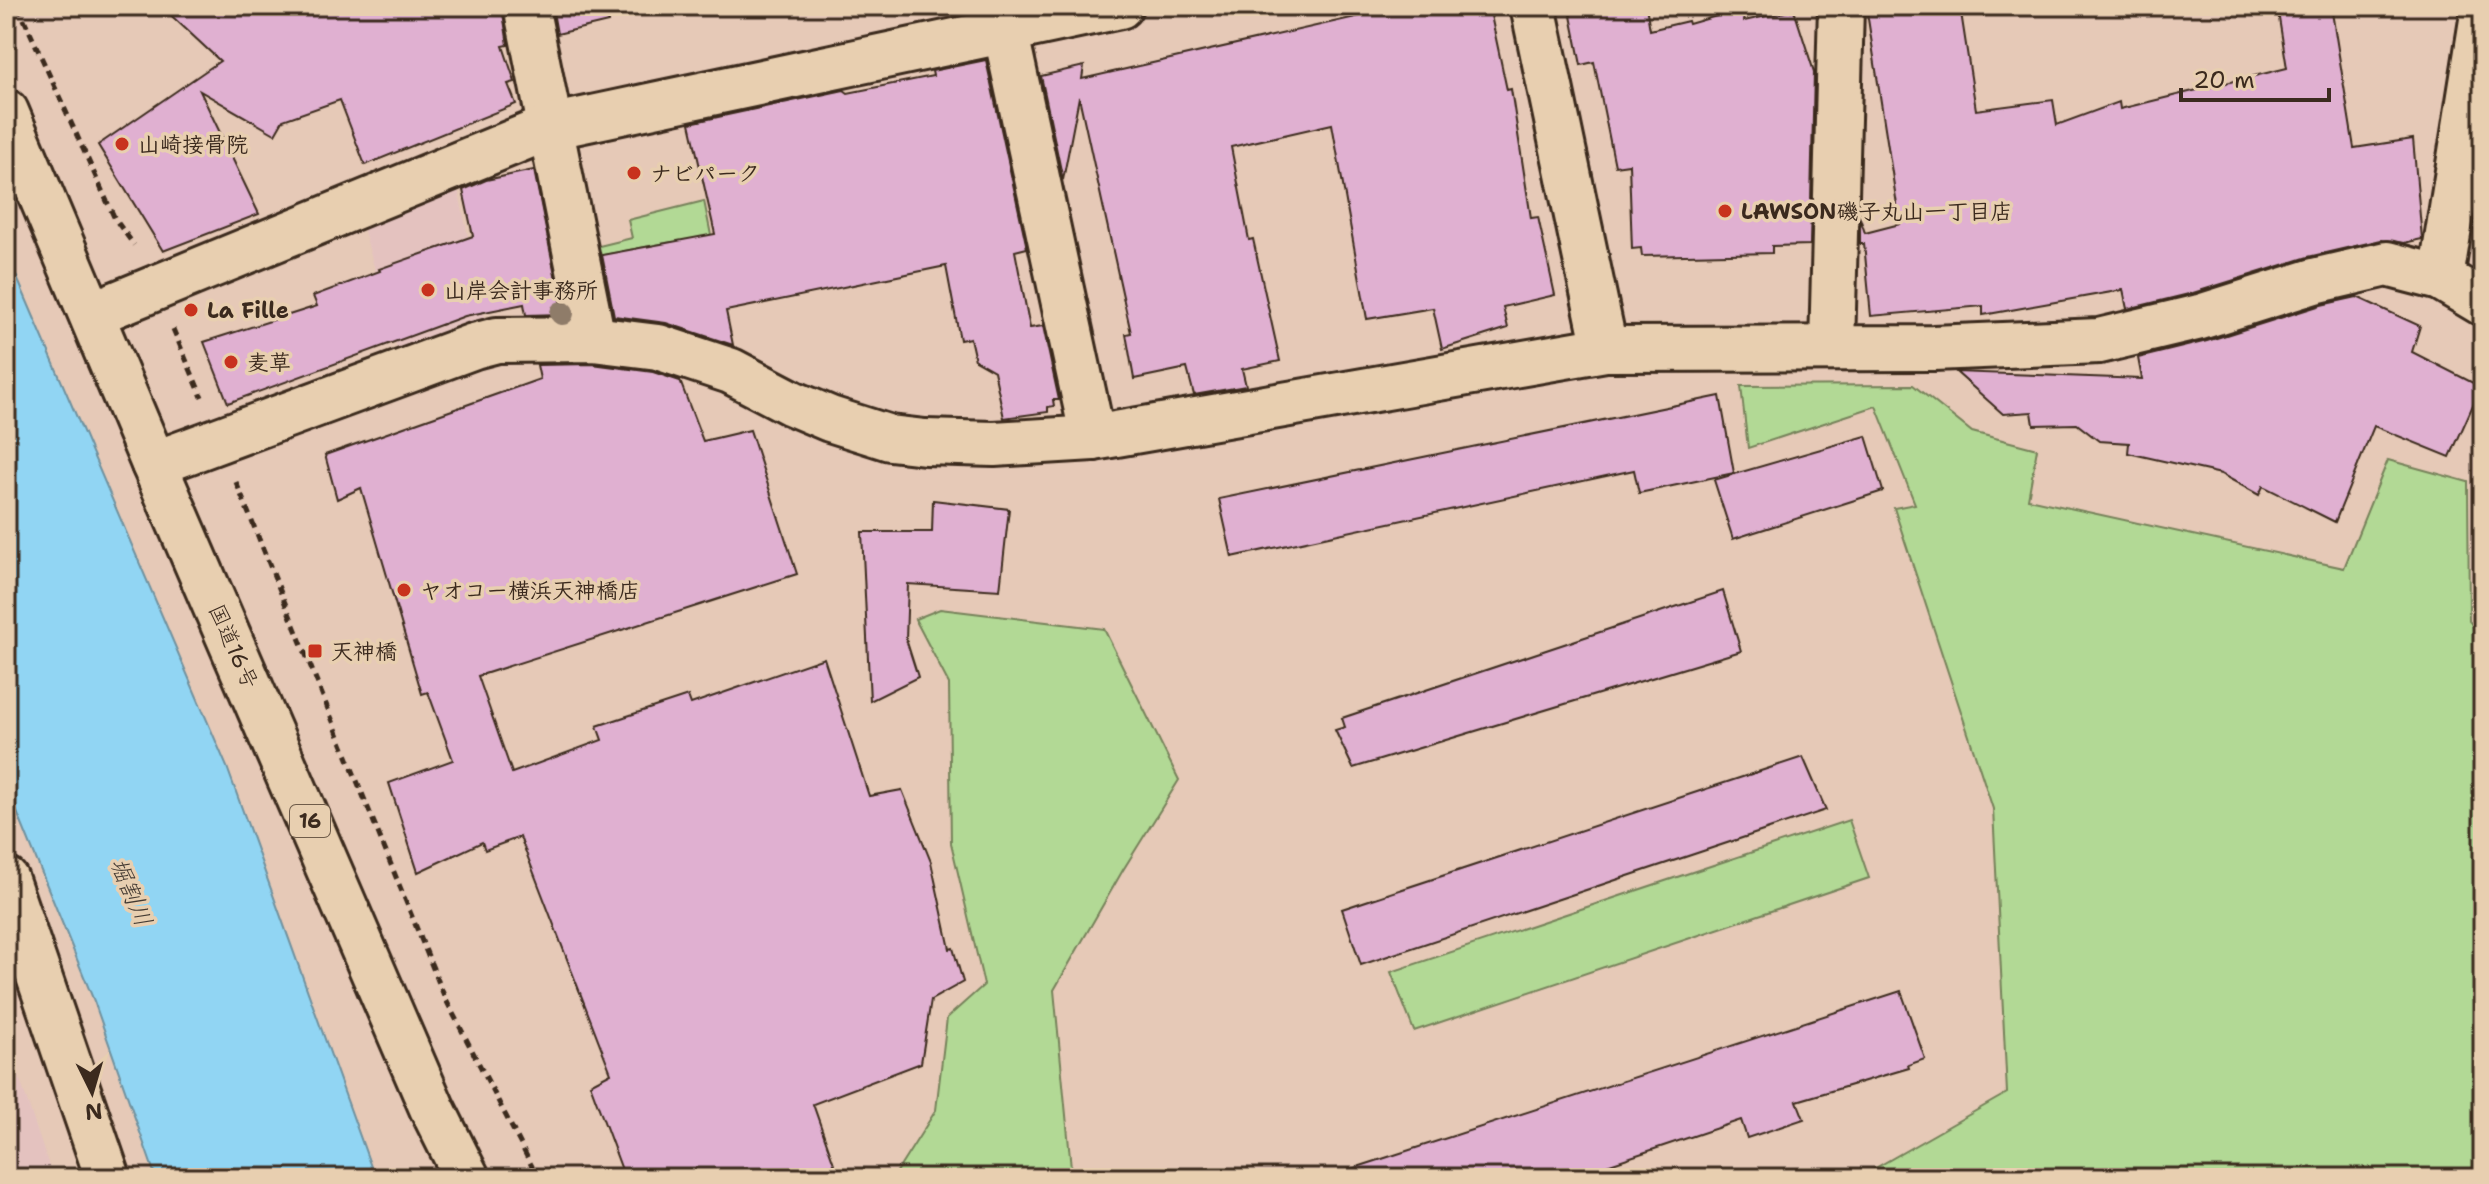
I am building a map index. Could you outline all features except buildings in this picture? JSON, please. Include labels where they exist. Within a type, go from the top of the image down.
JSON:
[{"type":"main road","points":[[526,6],[593,339]]},
{"type":"main road","points":[[92,314],[550,127],[1002,18],[1120,6]]},
{"type":"main road","points":[[1533,6],[1605,349]]},
{"type":"main road","points":[[1832,347],[1841,6]]},
{"type":"main road","points":[[2441,278],[2483,14]]},
{"type":"main road","points":[[1002,18],[1093,438]]},
{"type":"main road","name":"国道16号","points":[[6,112],[18,175],[92,314],[432,1108],[467,1178]]},
{"type":"main road","points":[[154,464],[497,340],[593,339],[658,347],[731,371],[792,403],[890,438],[994,444],[1093,438],[1605,349],[1933,348],[2099,341],[2200,317],[2314,281],[2387,264],[2441,278],[2483,303]]},
{"type":"main road","points":[[6,880],[108,1178]]},
{"type":"path","points":[[18,6],[115,219],[141,255]]},
{"type":"path","points":[[168,317],[207,409]]},
{"type":"path","points":[[232,472],[445,998],[538,1178]]},
{"type":"shaded area","points":[[457,184],[485,318],[397,349],[361,220]]},
{"type":"shaded area","points":[[6,1038],[53,1178],[6,1178]]},
{"type":"green space","points":[[704,201],[713,245],[671,242],[593,257],[591,248],[632,238],[628,220]]},
{"type":"green space","points":[[1913,385],[1972,432],[2037,449],[2028,499],[2344,568],[2388,460],[2468,482],[2469,621],[2483,638],[2483,1178],[1858,1178],[2007,1093],[1993,809],[1894,508],[1915,504],[1876,406],[1748,448],[1741,386]]},
{"type":"green space","points":[[940,609],[1104,629],[1179,780],[1054,990],[1072,1178],[893,1178],[936,1110],[947,1018],[984,985],[951,843],[949,684],[915,619]]},
{"type":"green space","points":[[1849,820],[1869,878],[1414,1031],[1391,972]]},
{"type":"water","name":"堀割川","points":[[6,252],[227,767],[375,1178],[156,1178],[94,1001],[6,785]]},
{"type":"place","name":"山崎接骨院","points":[[122,144]]},
{"type":"place","name":"ナビパーク","points":[[634,173]]},
{"type":"place","name":"LAWSON磯子丸山一丁目店","points":[[1725,211]]},
{"type":"place","name":"山岸会計事務所","points":[[428,290]]},
{"type":"place","name":"La Fille","points":[[191,310]]},
{"type":"place","name":"麦草","points":[[231,362]]},
{"type":"place","name":"ヤオコー横浜天神橋店","points":[[404,590]]},
{"type":"place","name":"天神橋","points":[[315,651]]}]
